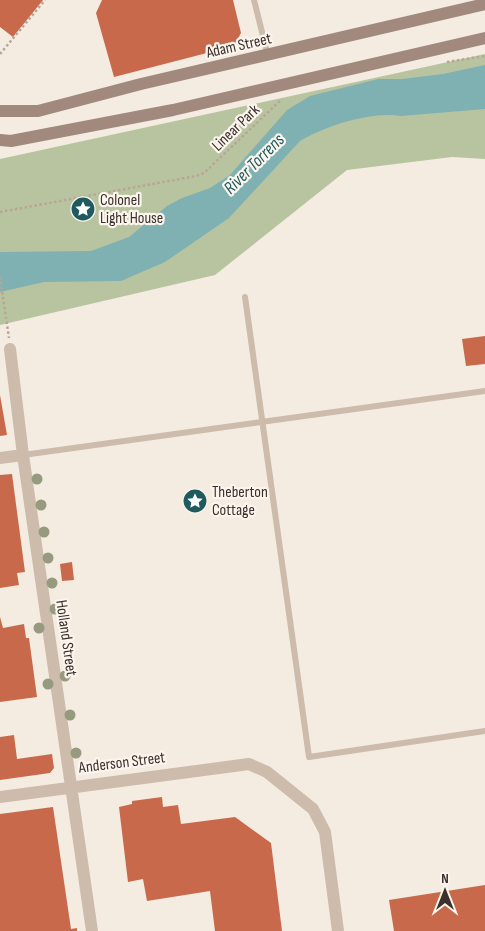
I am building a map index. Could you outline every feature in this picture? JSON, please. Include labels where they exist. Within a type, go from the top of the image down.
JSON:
[{"type":"main road","name":"Adam Street","points":[[0,111],[38,111],[141,84],[485,4]]},
{"type":"main road","points":[[0,140],[11,141],[172,110],[485,38]]},
{"type":"street","name":"Holland Street","points":[[10,349],[23,455],[92,931]]},
{"type":"street","points":[[0,458],[23,455]]},
{"type":"street","name":"Anderson Street","points":[[0,797],[71,786],[249,764],[267,772],[313,809],[325,832],[338,931]]},
{"type":"lane","points":[[254,0],[268,56]]},
{"type":"lane","points":[[245,297],[264,422],[309,757],[485,730]]},
{"type":"lane","points":[[23,455],[485,391]]},
{"type":"path","points":[[0,54],[45,0]]},
{"type":"path","points":[[441,61],[457,62],[485,56]]},
{"type":"path","name":"Linear Park","points":[[0,212],[204,173],[286,96]]},
{"type":"path","points":[[0,277],[10,349]]},
{"type":"green space","points":[[485,54],[485,159],[452,157],[347,170],[215,275],[0,325],[0,159]]},
{"type":"water","name":"River Torrens","points":[[485,65],[485,109],[363,118],[335,125],[310,135],[300,141],[229,218],[165,262],[121,281],[44,282],[0,292],[0,252],[91,251],[129,237],[167,206],[182,198],[210,188],[230,175],[287,110],[310,96],[378,79],[402,79],[443,74]]},
{"type":"building","points":[[0,0],[43,0],[13,37],[0,27]]},
{"type":"building","points":[[102,0],[233,0],[241,33],[234,46],[114,77],[96,13]]},
{"type":"building","points":[[485,336],[485,364],[466,366],[462,339]]},
{"type":"building","points":[[0,395],[7,435],[0,436]]},
{"type":"building","points":[[12,474],[25,572],[17,573],[19,585],[0,588],[0,475]]},
{"type":"building","points":[[72,562],[74,580],[62,581],[60,564]]},
{"type":"building","points":[[0,617],[3,628],[24,624],[26,638],[29,638],[37,697],[0,702]]},
{"type":"building","points":[[14,735],[17,759],[52,754],[54,768],[50,773],[0,780],[0,737]]},
{"type":"building","points":[[162,797],[163,807],[178,805],[181,824],[235,817],[271,843],[282,931],[215,931],[210,891],[147,901],[143,879],[128,882],[119,807],[132,804],[132,801]]},
{"type":"building","points":[[53,807],[71,929],[77,928],[77,931],[0,931],[0,814]]},
{"type":"building","points":[[485,885],[485,931],[394,931],[389,900]]},
{"type":"place","name":"Colonel Light House","points":[[83,209]]},
{"type":"place","name":"Theberton Cottage","points":[[195,501]]}]
